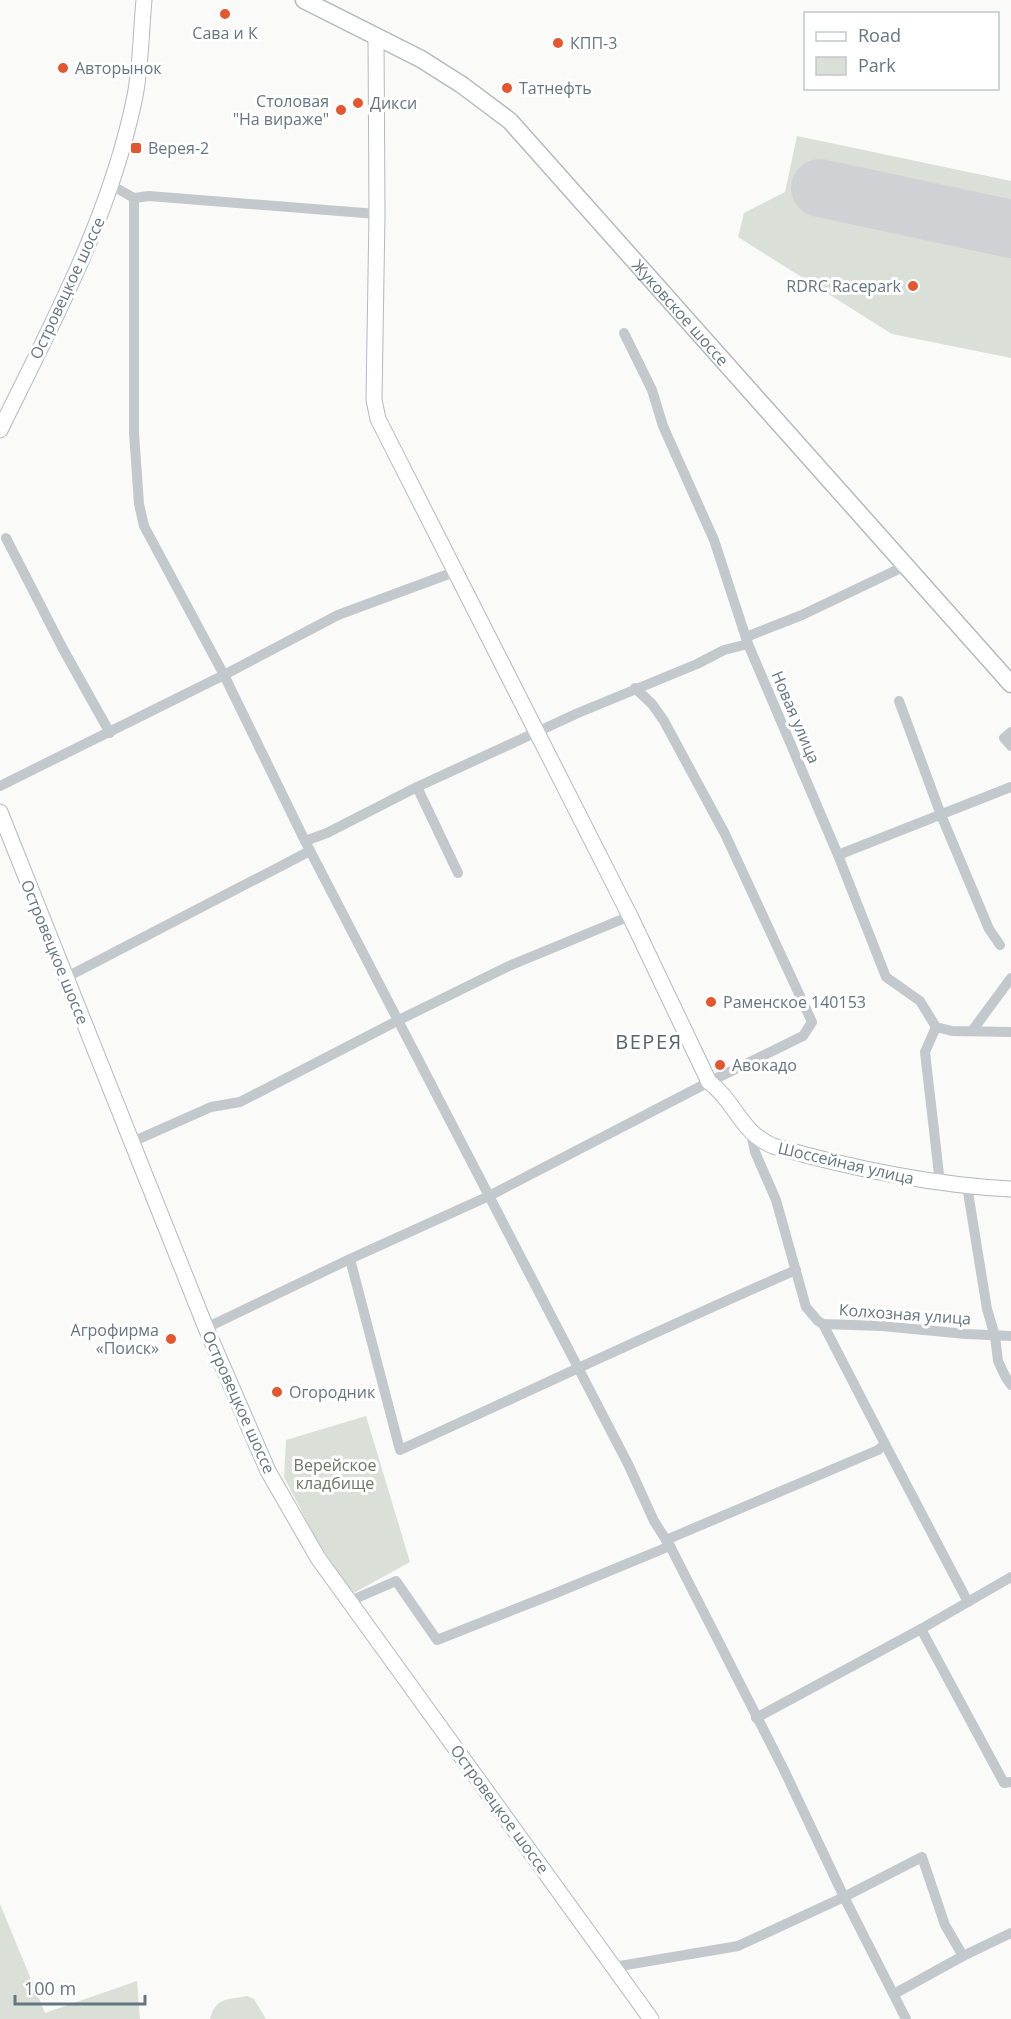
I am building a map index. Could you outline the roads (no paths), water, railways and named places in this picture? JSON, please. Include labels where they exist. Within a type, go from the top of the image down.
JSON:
[{"type":"main road","name":"Островецкое шоссе","points":[[0,430],[84,257],[111,185],[136,93],[144,0]]},
{"type":"main road","name":"Жуковское шоссе","points":[[303,0],[392,43],[446,74],[510,122],[1011,684]]},
{"type":"main road","points":[[376,36],[377,214],[374,400],[378,419],[630,915],[709,1082]]},
{"type":"main road","name":"Островецкое шоссе","points":[[2,822],[206,1328],[268,1471],[318,1558],[651,2019]]},
{"type":"main road","name":"Шоссейная улица","points":[[709,1082],[725,1095],[751,1133],[764,1142],[784,1149],[940,1183],[1011,1189]]},
{"type":"street","points":[[111,185],[134,198],[149,196],[377,214]]},
{"type":"street","points":[[134,198],[134,433],[138,504],[144,526],[224,675],[308,846],[628,1464],[654,1521],[668,1543],[784,1770],[844,1897],[906,2019]]},
{"type":"street","name":"Новая улица","points":[[624,333],[652,390],[663,426],[714,540],[747,640],[838,855],[886,977],[920,1001],[936,1027]]},
{"type":"street","points":[[6,538],[63,649],[110,733]]},
{"type":"street","points":[[65,978],[308,846],[327,833],[417,787],[635,688],[697,664],[905,566]]},
{"type":"street","points":[[0,786],[56,757],[110,733],[338,615],[454,572]]},
{"type":"street","points":[[206,1328],[489,1196],[803,1036],[812,1022],[725,834],[664,721],[652,704],[635,688]]},
{"type":"street","points":[[899,701],[941,815],[989,929],[1000,945]]},
{"type":"street","points":[[1011,732],[1004,738],[1011,747]]},
{"type":"street","points":[[417,787],[458,873]]},
{"type":"street","points":[[838,855],[1011,787]]},
{"type":"street","points":[[132,1142],[211,1107],[240,1102],[509,966],[630,915]]},
{"type":"street","points":[[972,1030],[1011,978]]},
{"type":"street","points":[[940,1183],[926,1052],[936,1027],[952,1031],[1011,1032]]},
{"type":"street","name":"Колхозная улица","points":[[751,1133],[754,1152],[776,1200],[806,1307],[818,1321],[823,1324],[1011,1336]]},
{"type":"street","points":[[967,1186],[998,1361],[1011,1384]]},
{"type":"street","points":[[350,1259],[400,1450],[579,1369],[669,1325],[796,1270]]},
{"type":"street","points":[[823,1324],[968,1602]]},
{"type":"street","points":[[350,1601],[396,1581],[437,1640],[556,1593],[878,1450],[885,1444]]},
{"type":"street","points":[[756,1718],[921,1629],[1011,1577]]},
{"type":"street","points":[[921,1629],[1004,1783],[1011,1782]]},
{"type":"street","points":[[614,1967],[738,1946],[844,1897],[922,1857],[945,1925],[963,1956]]},
{"type":"street","points":[[894,1994],[1011,1933]]},
{"type":"place","name":"Сава и К","points":[[225,14]]},
{"type":"place","name":"КПП-3","points":[[558,43]]},
{"type":"place","name":"Авторынок","points":[[63,68]]},
{"type":"place","name":"Татнефть","points":[[507,88]]},
{"type":"place","name":"Дикси","points":[[358,103]]},
{"type":"place","name":"Столовая \"На вираже\"","points":[[341,110]]},
{"type":"place","name":"Верея-2","points":[[136,148]]},
{"type":"place","name":"RDRC Racepark","points":[[913,286]]},
{"type":"place","name":"Раменское 140153","points":[[711,1002]]},
{"type":"place","name":"Авокадо","points":[[720,1065]]},
{"type":"place","name":"Агрофирма «Поиск»","points":[[171,1339]]},
{"type":"place","name":"Огородник","points":[[277,1392]]},
{"type":"district","name":"ВЕРЕЯ","points":[[649,1042]]},
{"type":"park label","name":"Верейское кладбище","points":[[335,1474]]}]
